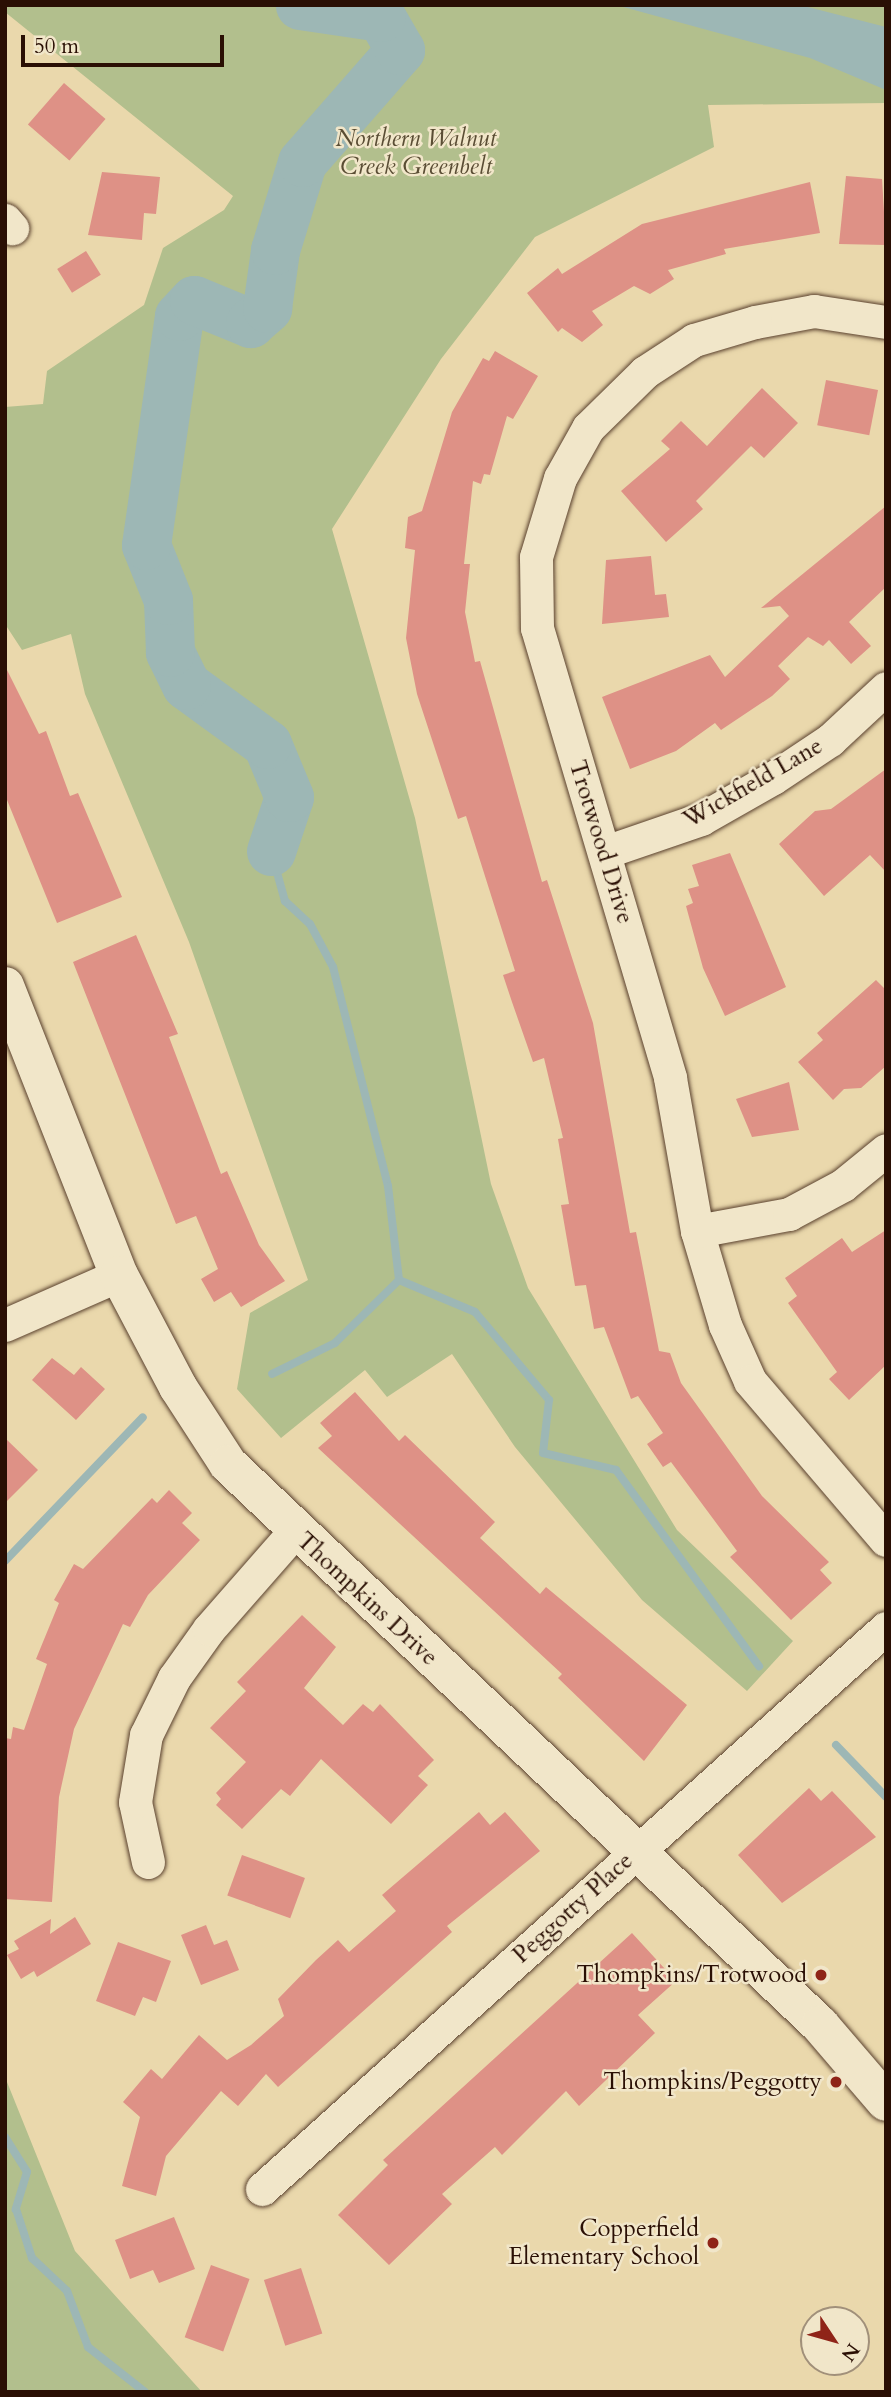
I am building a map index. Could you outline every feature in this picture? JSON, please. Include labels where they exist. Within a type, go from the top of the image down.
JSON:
[{"type":"street","name":"Trotwood Drive","points":[[886,322],[814,311],[694,340],[645,372],[588,428],[560,478],[536,557],[537,628],[670,1078],[698,1231],[725,1325],[750,1381],[886,1539]]},
{"type":"street","name":"Wickfield Lane","points":[[605,852],[701,819],[772,778],[830,740],[886,688]]},
{"type":"street","name":"Thompkins Drive","points":[[5,986],[119,1275],[178,1387],[228,1464],[293,1532],[637,1850],[820,2025],[886,2102]]},
{"type":"street","points":[[698,1231],[789,1214],[843,1185],[886,1150]]},
{"type":"street","points":[[5,1325],[119,1275]]},
{"type":"street","points":[[148,1862],[135,1802],[146,1735],[174,1678],[293,1532]]},
{"type":"street","name":"Peggotty Place","points":[[262,2189],[886,1628]]},
{"type":"green space","name":"Northern Walnut Creek Greenbelt","points":[[5,5],[886,5],[886,103],[708,105],[714,147],[535,237],[441,359],[332,529],[415,818],[491,1184],[528,1288],[677,1530],[793,1641],[747,1691],[642,1600],[515,1447],[452,1354],[387,1397],[365,1370],[281,1438],[237,1389],[250,1313],[308,1280],[189,942],[85,694],[71,634],[22,650],[5,624],[5,407],[43,404],[47,371],[144,305],[163,248],[224,210],[233,196],[5,12]]},
{"type":"green space","points":[[5,2077],[75,2251],[202,2392],[5,2392]]},
{"type":"water","points":[[616,5],[800,5],[886,27],[886,90],[810,58]]},
{"type":"building","points":[[64,83],[106,119],[69,161],[28,125]]},
{"type":"building","points":[[102,172],[160,177],[156,214],[144,213],[142,240],[88,235]]},
{"type":"building","points":[[846,176],[882,179],[886,245],[839,244]]},
{"type":"building","points":[[810,182],[820,233],[724,249],[726,254],[668,270],[674,279],[650,294],[634,286],[592,311],[603,325],[582,342],[562,328],[558,332],[527,293],[558,268],[562,274],[642,224]]},
{"type":"building","points":[[86,251],[101,275],[72,293],[57,269]]},
{"type":"building","points":[[495,351],[538,376],[513,419],[507,416],[490,475],[484,474],[481,484],[473,481],[464,564],[470,564],[465,612],[475,662],[480,661],[542,882],[547,880],[593,1023],[630,1233],[636,1232],[659,1351],[670,1353],[681,1383],[762,1496],[829,1562],[820,1570],[832,1583],[791,1620],[730,1557],[737,1551],[671,1462],[663,1467],[647,1444],[663,1433],[638,1396],[631,1399],[604,1327],[594,1329],[586,1285],[575,1286],[561,1205],[569,1204],[558,1139],[563,1138],[544,1058],[533,1062],[512,1002],[503,975],[515,971],[466,816],[458,819],[417,694],[406,638],[415,550],[405,548],[408,517],[422,511],[452,412],[483,358],[489,361]]},
{"type":"building","points":[[826,380],[878,390],[869,435],[817,425]]},
{"type":"building","points":[[762,388],[798,423],[764,458],[751,446],[696,501],[703,509],[666,542],[621,491],[670,449],[661,441],[681,421],[707,446]]},
{"type":"building","points":[[886,506],[886,587],[849,622],[871,646],[851,664],[829,640],[823,646],[808,637],[778,666],[790,679],[772,696],[721,730],[715,723],[676,751],[630,769],[602,697],[710,655],[725,677],[789,616],[780,606],[761,608]]},
{"type":"building","points":[[651,556],[655,595],[666,594],[669,617],[602,624],[606,560]]},
{"type":"building","points":[[5,666],[39,734],[46,731],[70,796],[78,793],[122,897],[57,923],[5,795]]},
{"type":"building","points":[[886,769],[886,872],[870,855],[824,896],[779,844],[815,811],[831,809]]},
{"type":"building","points":[[730,853],[786,987],[725,1016],[703,968],[686,906],[693,903],[688,889],[699,886],[692,865]]},
{"type":"building","points":[[136,935],[178,1034],[169,1037],[221,1174],[227,1171],[259,1245],[285,1281],[241,1307],[231,1292],[214,1302],[201,1279],[218,1269],[196,1216],[176,1224],[73,962]]},
{"type":"building","points":[[876,980],[886,990],[886,1066],[861,1088],[844,1089],[833,1100],[798,1062],[823,1040],[817,1033]]},
{"type":"building","points":[[789,1082],[799,1130],[752,1137],[736,1099]]},
{"type":"building","points":[[886,1230],[886,1365],[849,1400],[829,1379],[837,1372],[788,1303],[797,1296],[785,1278],[842,1238],[852,1252]]},
{"type":"building","points":[[52,1358],[74,1375],[81,1367],[105,1389],[76,1420],[32,1380]]},
{"type":"building","points":[[355,1392],[399,1441],[405,1435],[495,1522],[480,1538],[540,1594],[546,1587],[687,1705],[644,1761],[558,1678],[562,1674],[318,1448],[332,1436],[320,1423]]},
{"type":"building","points":[[5,1438],[38,1470],[5,1503]]},
{"type":"building","points":[[169,1490],[192,1513],[182,1523],[200,1540],[148,1595],[130,1627],[123,1624],[74,1729],[59,1797],[52,1902],[5,1899],[5,1738],[11,1739],[13,1727],[24,1730],[47,1664],[36,1659],[59,1603],[54,1600],[74,1564],[83,1569],[152,1498],[157,1503]]},
{"type":"building","points":[[302,1615],[336,1647],[304,1688],[343,1725],[363,1704],[373,1712],[380,1704],[434,1760],[418,1776],[428,1785],[391,1824],[321,1759],[290,1796],[281,1789],[242,1829],[216,1805],[221,1799],[216,1793],[246,1762],[210,1728],[246,1691],[237,1682]]},
{"type":"building","points":[[809,1788],[821,1801],[832,1791],[876,1837],[782,1903],[738,1855]]},
{"type":"building","points":[[479,1812],[490,1825],[505,1812],[540,1851],[447,1926],[452,1932],[278,2087],[266,2074],[238,2106],[221,2091],[166,2156],[156,2196],[122,2186],[140,2117],[123,2102],[151,2069],[162,2079],[199,2035],[227,2060],[251,2045],[284,2016],[278,1999],[316,1960],[338,1940],[349,1952],[396,1911],[382,1895]]},
{"type":"building","points":[[242,1855],[305,1878],[290,1918],[227,1895]]},
{"type":"building","points":[[75,1917],[91,1944],[37,1977],[34,1971],[21,1979],[7,1955],[19,1949],[14,1941],[51,1919],[50,1934]]},
{"type":"building","points":[[206,1925],[214,1945],[227,1940],[239,1970],[201,1985],[181,1935]]},
{"type":"building","points":[[632,1933],[676,1981],[638,2015],[655,2033],[579,2106],[566,2091],[502,2155],[495,2147],[442,2194],[452,2204],[389,2265],[338,2215],[388,2165],[383,2160]]},
{"type":"building","points":[[118,1942],[171,1961],[156,2002],[143,1997],[135,2016],[96,2001]]},
{"type":"building","points":[[174,2217],[195,2269],[159,2283],[153,2270],[130,2279],[115,2240]]},
{"type":"building","points":[[211,2265],[250,2279],[223,2351],[185,2337]]},
{"type":"building","points":[[301,2268],[322,2334],[285,2346],[264,2280]]},
{"type":"waterway","points":[[271,851],[289,797],[267,744],[186,685],[170,652],[168,600],[146,545],[179,316],[194,300],[250,323],[267,308],[275,250],[302,162],[400,50],[381,17],[300,5]]},
{"type":"waterway","points":[[271,851],[285,901],[310,924],[333,967],[388,1186],[399,1280],[335,1343],[272,1374]]},
{"type":"waterway","points":[[399,1280],[475,1312],[549,1400],[543,1453],[616,1470],[759,1666]]},
{"type":"waterway","points":[[5,1561],[143,1417]]},
{"type":"waterway","points":[[836,1745],[886,1797]]},
{"type":"waterway","points":[[5,2137],[27,2172],[16,2209],[32,2258],[67,2291],[88,2347],[145,2392]]},
{"type":"place","name":"Thompkins/Trotwood","points":[[821,1975]]},
{"type":"place","name":"Thompkins/Peggotty","points":[[836,2082]]},
{"type":"place","name":"Copperfield Elementary School","points":[[713,2243]]}]
